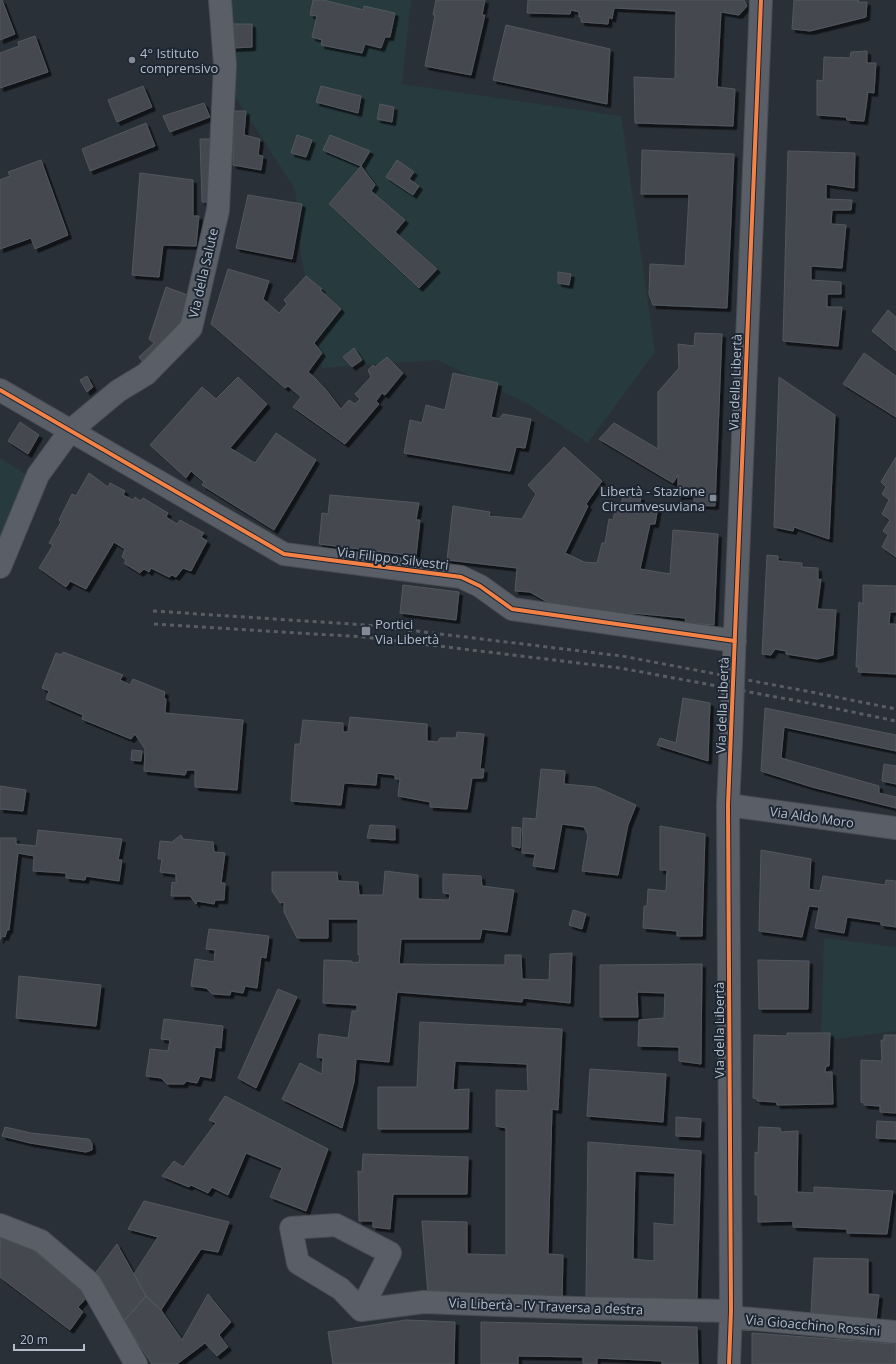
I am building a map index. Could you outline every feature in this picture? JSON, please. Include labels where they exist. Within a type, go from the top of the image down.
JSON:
[{"type":"street","name":"Via della Salute","points":[[0,567],[38,475],[70,431],[118,391],[146,374],[191,328],[218,210],[225,64],[220,0]]},
{"type":"street","name":"Via della Libertà","points":[[729,1364],[731,1314],[728,805],[732,743],[734,648],[761,0]]},
{"type":"street","name":"Via Filippo Silvestri","points":[[0,390],[284,554],[461,577],[480,586],[512,609],[734,648]]},
{"type":"street","name":"Via Aldo Moro","points":[[728,805],[896,828]]},
{"type":"street","points":[[0,1225],[41,1241],[90,1283],[136,1364]]},
{"type":"street","points":[[336,1225],[390,1253],[361,1310],[341,1289],[298,1263],[291,1228],[336,1225]]},
{"type":"street","name":"Via Libertà - IV Traversa a destra","points":[[361,1310],[424,1302],[731,1314]]},
{"type":"street","name":"Via Gioacchino Rossini","points":[[731,1314],[896,1332]]},
{"type":"green space","points":[[226,0],[411,0],[402,84],[621,116],[655,352],[588,443],[528,404],[437,360],[322,368],[301,254],[295,189],[232,92]]},
{"type":"green space","points":[[0,458],[27,475],[0,544]]},
{"type":"green space","points":[[824,938],[896,947],[896,1031],[821,1041]]},
{"type":"building","points":[[0,0],[2,0],[15,34],[0,40]]},
{"type":"building","points":[[313,0],[323,0],[364,10],[364,6],[395,13],[390,37],[385,37],[381,48],[365,44],[362,53],[321,45],[322,40],[312,37],[317,16],[310,15]]},
{"type":"building","points":[[436,0],[485,0],[482,15],[485,15],[471,75],[425,66],[435,15],[433,15]]},
{"type":"building","points":[[528,0],[744,0],[747,6],[739,15],[721,12],[717,87],[735,89],[733,126],[635,123],[634,77],[675,79],[676,11],[614,8],[612,19],[609,17],[608,24],[581,22],[579,12],[571,10],[570,14],[527,13]]},
{"type":"building","points":[[794,0],[859,0],[858,2],[867,2],[866,17],[810,31],[792,29]]},
{"type":"building","points":[[231,24],[252,24],[252,47],[232,48]]},
{"type":"building","points":[[506,25],[610,49],[607,104],[493,80]]},
{"type":"building","points":[[35,36],[48,72],[0,88],[0,53],[19,46],[18,42]]},
{"type":"building","points":[[867,51],[867,63],[876,63],[874,93],[868,92],[864,121],[847,120],[846,117],[817,115],[817,80],[823,81],[824,57],[850,58],[851,52]]},
{"type":"building","points":[[143,86],[152,107],[117,122],[108,100]]},
{"type":"building","points":[[321,86],[361,96],[358,113],[316,102]]},
{"type":"building","points":[[204,103],[210,117],[170,132],[163,116]]},
{"type":"building","points":[[380,104],[394,107],[392,122],[377,119]]},
{"type":"building","points":[[233,111],[246,111],[244,135],[260,139],[258,155],[263,156],[261,170],[233,165]]},
{"type":"building","points":[[146,123],[155,146],[90,171],[82,149]]},
{"type":"building","points":[[297,135],[312,140],[306,157],[291,153]]},
{"type":"building","points":[[330,135],[370,151],[361,166],[323,150]]},
{"type":"building","points":[[200,139],[217,139],[212,202],[202,202]]},
{"type":"building","points":[[642,150],[734,154],[727,308],[653,305],[649,294],[650,264],[685,266],[689,194],[641,194]]},
{"type":"building","points":[[788,151],[855,153],[854,188],[826,184],[826,199],[852,200],[851,210],[832,210],[831,224],[846,225],[842,268],[811,266],[811,280],[841,282],[841,294],[827,294],[827,307],[842,307],[838,346],[783,341]]},
{"type":"building","points":[[41,160],[68,235],[35,249],[31,238],[0,249],[0,180],[10,176],[8,172]]},
{"type":"building","points":[[397,160],[414,172],[409,179],[419,186],[413,195],[386,177]]},
{"type":"building","points":[[361,166],[375,185],[371,191],[405,220],[395,232],[437,269],[419,288],[329,204]]},
{"type":"building","points":[[140,173],[193,180],[193,216],[199,216],[196,246],[163,245],[159,277],[132,275]]},
{"type":"building","points":[[248,195],[302,204],[292,259],[236,248]]},
{"type":"building","points":[[228,269],[269,281],[263,299],[279,313],[287,304],[284,300],[306,276],[322,289],[320,290],[341,309],[314,343],[322,353],[308,372],[327,391],[341,409],[349,400],[355,404],[360,399],[355,394],[371,377],[368,370],[373,365],[375,367],[387,357],[403,373],[385,395],[382,393],[376,401],[379,404],[345,444],[293,407],[301,397],[288,386],[285,388],[211,324]]},
{"type":"building","points":[[558,272],[571,274],[569,285],[558,283]]},
{"type":"building","points":[[166,287],[190,296],[177,337],[144,364],[139,357],[154,343],[149,339]]},
{"type":"building","points":[[888,310],[896,317],[896,351],[872,331]]},
{"type":"building","points":[[695,333],[722,334],[715,506],[694,505],[694,495],[678,496],[678,475],[673,483],[599,439],[614,423],[658,449],[658,392],[679,368],[678,344],[694,346]]},
{"type":"building","points":[[354,348],[362,360],[352,367],[343,357]]},
{"type":"building","points":[[864,353],[896,376],[896,417],[843,384]]},
{"type":"building","points":[[453,373],[498,383],[491,417],[499,419],[503,414],[531,419],[525,448],[516,447],[510,471],[404,453],[410,420],[422,423],[426,405],[445,410]]},
{"type":"building","points":[[87,376],[93,387],[87,392],[80,380]]},
{"type":"building","points":[[238,377],[267,404],[230,448],[255,463],[276,433],[316,460],[274,530],[202,485],[204,482],[191,471],[186,478],[150,445],[202,387],[216,399]]},
{"type":"building","points":[[779,377],[835,415],[829,539],[794,527],[793,531],[774,527]]},
{"type":"building","points":[[20,422],[39,435],[28,454],[8,441]]},
{"type":"building","points":[[564,447],[602,481],[586,504],[588,506],[565,553],[584,562],[597,563],[602,543],[605,543],[609,519],[613,520],[615,511],[619,512],[624,493],[641,497],[640,504],[658,507],[655,524],[650,524],[640,569],[670,574],[673,530],[718,534],[714,625],[686,623],[685,618],[632,613],[631,616],[549,603],[530,592],[515,591],[517,568],[447,560],[453,506],[490,512],[489,516],[522,519],[536,494],[528,485]]},
{"type":"building","points":[[896,457],[896,557],[882,547],[888,535],[883,531],[890,520],[882,514],[889,500],[882,494],[886,487],[881,482]]},
{"type":"building","points":[[89,473],[108,487],[110,483],[125,491],[123,495],[133,500],[135,497],[140,501],[143,498],[168,513],[166,517],[177,524],[180,520],[204,533],[201,537],[207,541],[191,571],[183,568],[176,577],[172,575],[169,577],[151,568],[149,572],[144,569],[140,573],[124,563],[126,560],[122,557],[125,549],[114,542],[86,589],[70,581],[66,587],[39,568],[53,545],[49,543],[61,522],[59,520],[72,494],[76,496]]},
{"type":"building","points":[[330,495],[419,503],[416,520],[420,520],[416,556],[319,544],[322,513],[328,514]]},
{"type":"building","points":[[767,555],[778,556],[778,561],[802,563],[802,567],[818,568],[818,580],[821,579],[817,609],[836,610],[833,655],[817,659],[786,654],[786,651],[775,649],[771,655],[762,654]]},
{"type":"building","points":[[403,585],[459,592],[456,620],[400,613]]},
{"type":"building","points":[[863,585],[896,586],[896,612],[890,612],[889,624],[896,624],[896,674],[858,672],[859,667],[856,667],[859,602],[863,604]]},
{"type":"building","points":[[63,652],[123,675],[120,680],[130,685],[133,679],[165,692],[165,713],[243,720],[237,790],[195,787],[195,770],[187,770],[185,775],[144,771],[145,749],[135,734],[131,739],[82,719],[83,715],[46,699],[49,691],[42,688],[56,653],[61,655]]},
{"type":"building","points":[[683,698],[710,703],[708,761],[657,745],[660,738],[676,743]]},
{"type":"building","points":[[765,708],[896,735],[896,751],[784,727],[781,758],[879,786],[879,793],[896,797],[896,808],[812,787],[761,771]]},
{"type":"building","points":[[350,717],[427,724],[427,741],[438,742],[440,738],[456,738],[457,732],[484,734],[480,769],[484,769],[483,778],[472,778],[467,809],[430,807],[430,802],[398,796],[400,779],[395,779],[395,775],[377,773],[376,785],[344,783],[341,805],[291,801],[295,744],[300,744],[303,720],[343,723],[343,732],[348,732]]},
{"type":"building","points":[[132,750],[142,751],[141,761],[131,760]]},
{"type":"building","points":[[884,764],[896,766],[896,784],[882,781]]},
{"type":"building","points":[[541,769],[565,771],[564,784],[596,787],[636,805],[628,825],[618,875],[582,871],[588,835],[584,827],[562,824],[554,869],[533,866],[535,854],[522,853],[523,818],[536,819]]},
{"type":"building","points":[[0,786],[26,790],[23,811],[0,809]]},
{"type":"building","points":[[370,825],[395,826],[395,840],[367,838]]},
{"type":"building","points":[[660,826],[705,834],[702,936],[677,936],[677,931],[643,928],[644,906],[647,906],[648,889],[666,891],[667,870],[660,870]]},
{"type":"building","points":[[512,827],[521,828],[520,848],[512,846]]},
{"type":"building","points":[[38,830],[122,839],[118,860],[122,860],[119,881],[86,876],[85,880],[66,878],[66,873],[33,871],[34,856],[18,853],[9,930],[7,930],[5,937],[2,936],[0,940],[0,838],[16,838],[16,844],[36,846]]},
{"type":"building","points":[[181,835],[183,839],[213,842],[214,852],[225,853],[221,883],[225,883],[224,900],[215,900],[214,904],[197,901],[196,904],[190,896],[171,896],[172,882],[176,883],[176,874],[160,872],[162,859],[158,859],[160,841],[172,842]]},
{"type":"building","points":[[761,850],[811,859],[809,889],[820,891],[823,876],[885,885],[886,880],[896,881],[896,927],[881,925],[881,922],[847,917],[844,933],[815,928],[819,907],[809,906],[802,937],[759,931]]},
{"type":"building","points":[[385,871],[418,875],[418,899],[449,900],[450,894],[443,893],[443,874],[481,876],[482,886],[514,890],[507,932],[482,929],[480,939],[401,939],[399,964],[505,965],[505,955],[521,955],[522,979],[549,980],[550,954],[572,953],[570,1003],[523,998],[522,1002],[397,992],[389,1062],[356,1059],[354,1082],[342,1128],[282,1099],[300,1063],[322,1074],[323,1058],[317,1057],[319,1034],[348,1038],[352,1011],[357,1011],[357,1005],[323,1003],[324,960],[352,961],[352,963],[359,962],[358,919],[328,919],[328,938],[297,938],[284,912],[284,902],[280,903],[272,891],[272,872],[337,872],[338,881],[358,882],[359,895],[383,895]]},
{"type":"building","points":[[573,910],[586,914],[582,929],[569,925]]},
{"type":"building","points":[[209,929],[269,936],[266,958],[261,957],[257,988],[245,986],[243,993],[231,991],[230,995],[212,994],[206,988],[191,986],[195,959],[214,962],[215,950],[206,949]]},
{"type":"building","points":[[758,960],[809,961],[808,1009],[759,1009]]},
{"type":"building","points":[[702,964],[701,1064],[679,1061],[679,1047],[638,1046],[639,1020],[664,1018],[665,993],[637,992],[638,1017],[600,1017],[600,965]]},
{"type":"building","points":[[19,976],[101,985],[96,1026],[16,1018]]},
{"type":"building","points":[[278,989],[297,997],[256,1088],[238,1078]]},
{"type":"building","points":[[164,1019],[223,1026],[221,1048],[215,1047],[211,1078],[200,1076],[197,1083],[186,1081],[184,1084],[167,1084],[161,1078],[146,1076],[150,1049],[168,1051],[170,1040],[161,1039]]},
{"type":"building","points":[[420,1022],[562,1029],[558,1110],[552,1109],[548,1254],[563,1255],[562,1302],[428,1295],[422,1221],[467,1222],[467,1254],[506,1255],[506,1128],[496,1126],[496,1090],[528,1091],[527,1064],[455,1061],[453,1090],[469,1089],[468,1129],[378,1129],[378,1087],[417,1087]]},
{"type":"building","points":[[787,1033],[830,1033],[829,1066],[826,1066],[825,1072],[832,1072],[833,1104],[777,1105],[776,1102],[757,1101],[757,1099],[753,1098],[754,1035],[787,1036]]},
{"type":"building","points":[[884,1035],[896,1035],[896,1113],[880,1112],[880,1106],[864,1105],[864,1103],[861,1102],[861,1060],[882,1061],[881,1040],[884,1040]]},
{"type":"building","points":[[590,1069],[666,1074],[663,1122],[587,1116]]},
{"type":"building","points":[[225,1096],[328,1149],[306,1211],[270,1197],[282,1168],[246,1153],[228,1195],[212,1187],[208,1193],[191,1185],[189,1187],[162,1176],[174,1161],[183,1167],[216,1123],[209,1120]]},
{"type":"building","points":[[676,1117],[701,1119],[700,1137],[676,1136]]},
{"type":"building","points":[[877,1121],[896,1122],[896,1139],[876,1138]]},
{"type":"building","points":[[5,1127],[31,1133],[88,1139],[92,1144],[92,1150],[86,1152],[30,1143],[2,1136]]},
{"type":"building","points":[[759,1127],[780,1128],[781,1132],[798,1131],[797,1192],[814,1193],[814,1187],[893,1191],[887,1234],[847,1233],[847,1229],[793,1227],[793,1221],[758,1222],[758,1195],[755,1195],[755,1152],[758,1153]]},
{"type":"building","points":[[588,1142],[701,1151],[697,1300],[586,1298]],"holes":[[[635,1171],[675,1173],[674,1225],[654,1223],[654,1261],[633,1259]]]},
{"type":"building","points":[[363,1154],[468,1157],[467,1194],[393,1194],[390,1229],[373,1227],[373,1221],[359,1221],[358,1171],[362,1172]]},
{"type":"building","points":[[144,1201],[229,1222],[218,1252],[201,1249],[161,1310],[146,1296],[134,1274],[158,1237],[128,1229]]},
{"type":"building","points":[[0,1236],[8,1241],[9,1237],[31,1249],[70,1279],[88,1296],[78,1307],[83,1312],[70,1330],[0,1277]]},
{"type":"building","points":[[117,1244],[146,1296],[124,1321],[94,1275]]},
{"type":"building","points":[[814,1258],[868,1259],[868,1294],[879,1295],[876,1321],[811,1313]]},
{"type":"building","points":[[208,1294],[231,1322],[219,1335],[228,1347],[217,1356],[205,1343],[177,1364],[152,1364],[124,1321],[146,1296],[161,1310],[182,1340]]},
{"type":"building","points":[[406,1320],[455,1322],[454,1364],[333,1364],[328,1332]]},
{"type":"building","points":[[481,1322],[697,1327],[698,1364],[662,1364],[662,1361],[597,1358],[597,1364],[583,1364],[583,1357],[518,1356],[518,1364],[481,1364]]},
{"type":"building","points":[[752,1333],[896,1344],[896,1364],[752,1364]]},
{"type":"railway","points":[[153,611],[366,625],[622,656],[896,709]]},
{"type":"railway","points":[[154,624],[364,637],[620,668],[814,704],[896,721]]},
{"type":"cycle path","points":[[729,1364],[731,1311],[728,805],[761,0]]},
{"type":"cycle path","points":[[0,390],[284,554],[461,577],[480,586],[512,609],[735,641]]},
{"type":"place","name":"4° Istituto comprensivo","points":[[132,60]]},
{"type":"place","name":"Libertà - Stazione Circumvesuviana","points":[[713,498]]},
{"type":"place","name":"Portici Via Libertà","points":[[366,631]]}]
